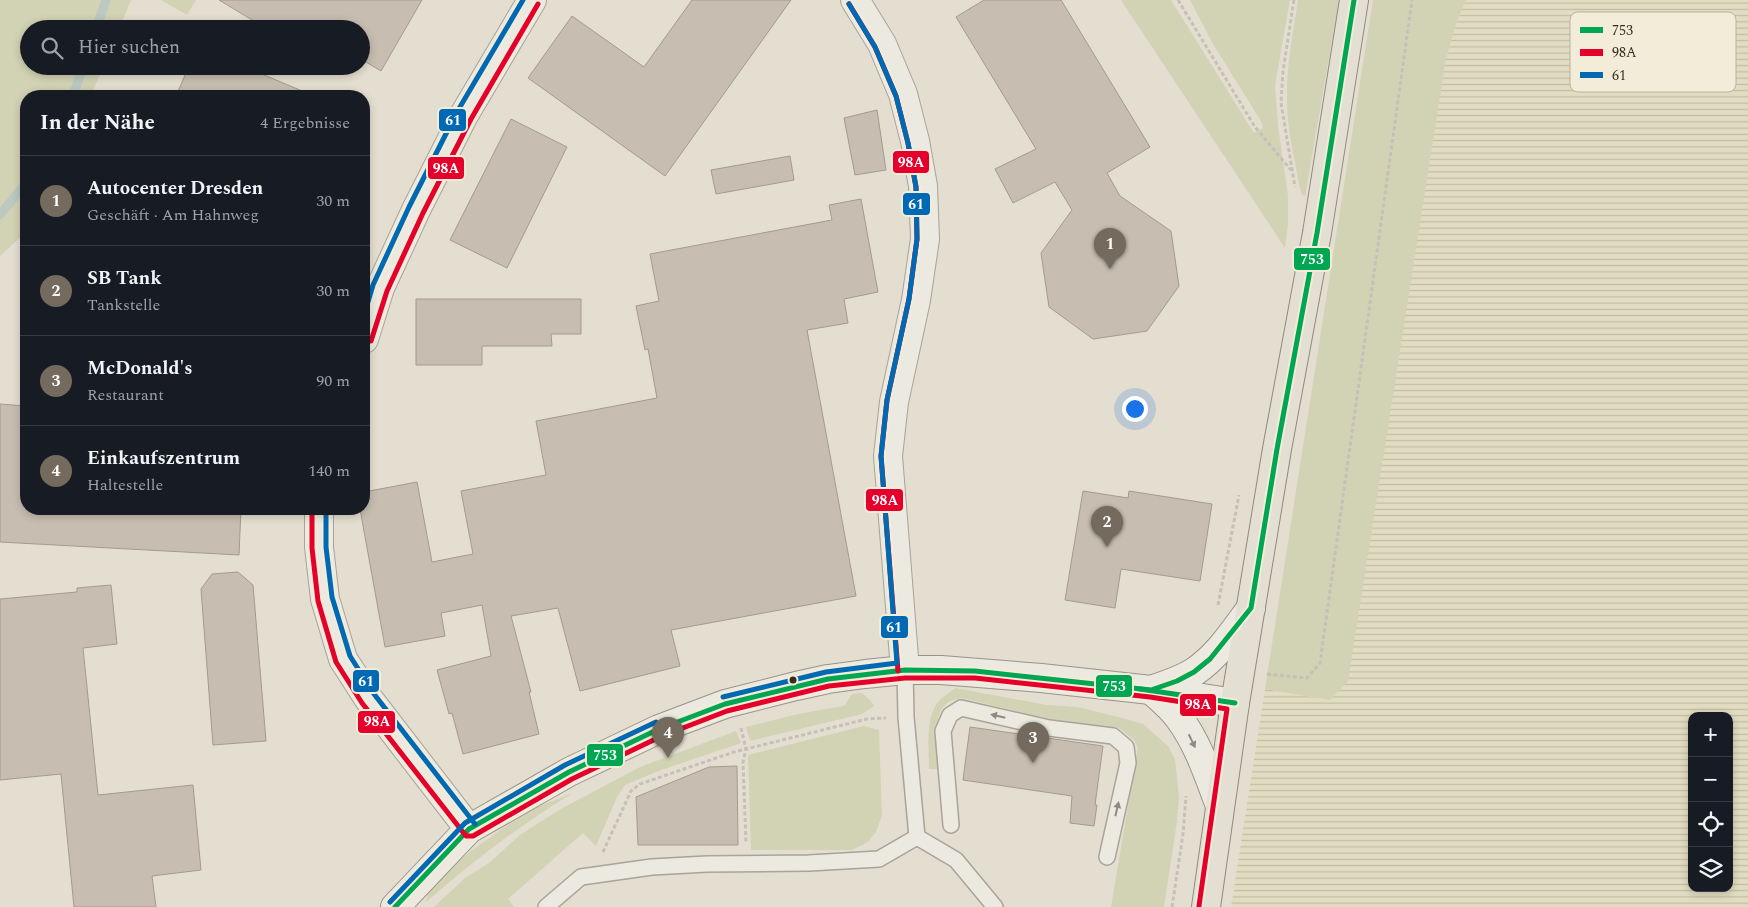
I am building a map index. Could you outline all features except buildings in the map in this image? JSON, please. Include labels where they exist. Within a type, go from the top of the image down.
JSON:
[{"type":"main road","points":[[1206,907],[1235,703],[1277,449],[1317,233],[1354,0]]},
{"type":"street","points":[[370,320],[380,288],[416,210],[464,115],[532,0]]},
{"type":"street","points":[[855,0],[882,44],[903,94],[915,141],[923,186],[925,239],[916,300],[894,402],[888,456],[904,670]]},
{"type":"street","points":[[319,515],[319,548],[325,599],[343,659],[368,698],[469,829]]},
{"type":"street","points":[[1151,690],[1194,672],[1210,659],[1251,608]]},
{"type":"street","points":[[395,907],[469,829],[569,772],[659,729],[725,704],[828,679],[904,670],[975,672],[1151,690],[1235,703]]},
{"type":"street","points":[[1151,690],[1179,718],[1188,731],[1206,769],[1220,806]]},
{"type":"lane","points":[[904,670],[906,717],[917,837]]},
{"type":"lane","points":[[951,825],[943,730],[950,716],[961,708],[1049,728],[1113,736],[1126,747],[1128,763],[1106,857]]},
{"type":"lane","points":[[546,907],[581,877],[652,867],[707,864],[809,863],[879,859],[917,837]]},
{"type":"lane","points":[[917,837],[956,860],[995,907]]},
{"type":"path","points":[[1178,0],[1255,127],[1292,171]]},
{"type":"path","points":[[1294,0],[1283,71],[1281,103],[1296,194]]},
{"type":"path","points":[[1267,674],[1307,678],[1320,663],[1412,0]]},
{"type":"path","points":[[592,875],[634,788],[640,784],[709,760],[867,719],[906,717]]},
{"type":"path","points":[[740,725],[746,750],[743,762],[747,864]]},
{"type":"path","points":[[1172,907],[1183,834],[1186,789]]},
{"type":"shaded area","points":[[1466,0],[1748,0],[1748,907],[1231,907],[1265,689],[1330,700],[1446,58],[1457,21]]},
{"type":"green space","points":[[0,0],[131,0],[123,20],[20,20],[20,75],[99,75],[93,90],[20,90],[20,238],[0,256]]},
{"type":"green space","points":[[161,0],[196,0],[187,15]]},
{"type":"green space","points":[[1121,0],[1171,0],[1254,133],[1263,128],[1261,121],[1213,44],[1190,0],[1290,0],[1275,85],[1278,126],[1288,196],[1288,224],[1285,248]]},
{"type":"green space","points":[[1298,0],[1339,0],[1305,196],[1302,195],[1300,189],[1287,112],[1289,63]]},
{"type":"green space","points":[[1373,0],[1466,0],[1457,21],[1446,58],[1348,681],[1330,700],[1265,689]]},
{"type":"green space","points":[[955,688],[1047,705],[1078,707],[1130,720],[1143,724],[1168,746],[1175,759],[1179,798],[1164,907],[1111,907],[1138,747],[1133,739],[1119,728],[1049,719],[962,698],[947,703],[938,717],[936,743],[939,769],[929,769],[929,727],[933,710],[939,701]]},
{"type":"green space","points":[[862,693],[874,706],[862,714],[750,741],[746,727],[798,714],[844,706],[852,694]]},
{"type":"green space","points":[[864,726],[879,730],[882,815],[876,832],[868,842],[852,850],[751,850],[748,755]]},
{"type":"green space","points":[[736,731],[741,743],[661,770],[625,785],[617,797],[596,846],[583,833],[508,899],[514,907],[434,907],[465,878],[489,863],[520,835],[559,810],[640,767]]},
{"type":"green space","points":[[573,793],[497,845],[426,902],[429,886],[471,851],[527,811]]},
{"type":"waterway","points":[[99,20],[106,0]]},
{"type":"waterway","points":[[75,90],[80,75]]},
{"type":"waterway","points":[[0,215],[20,190]]},
{"type":"transit line","name":"61","points":[[370,295],[409,207],[457,112],[523,0]]},
{"type":"transit line","name":"753","points":[[395,907],[469,829],[569,772],[659,729],[725,704],[828,679],[905,670],[975,671],[1151,690],[1177,681],[1194,672],[1210,659],[1251,608],[1277,449],[1317,233],[1354,0]]},
{"type":"transit line","name":"98A","points":[[371,341],[387,291],[423,213],[471,119],[538,4]]},
{"type":"transit line","name":"98A","points":[[849,4],[875,47],[896,96],[908,143],[916,187],[917,239],[909,299],[887,400],[881,456],[898,671]]},
{"type":"transit line","name":"61","points":[[723,697],[826,672],[897,663],[881,456],[887,400],[909,299],[917,239],[916,187],[908,143],[896,96],[875,47],[849,4]]},
{"type":"transit line","name":"98A","points":[[312,515],[312,548],[318,601],[336,662],[362,703],[466,836],[473,836],[572,779],[662,736],[727,711],[829,686],[905,678],[975,678],[1150,697],[1227,709],[1199,906]]},
{"type":"transit line","name":"61","points":[[326,515],[326,547],[332,597],[350,656],[374,694],[475,824]]},
{"type":"transit line","name":"753","points":[[1140,689],[1235,703]]},
{"type":"transit line","name":"61","points":[[390,902],[465,823],[565,765],[656,722]]},
{"type":"place","name":"Autocenter Dresden","points":[[1110,269]]},
{"type":"place","name":"SB Tank","points":[[1107,547]]},
{"type":"place","name":"Einkaufszentrum","points":[[668,758]]},
{"type":"place","name":"McDonald's","points":[[1033,763]]}]
